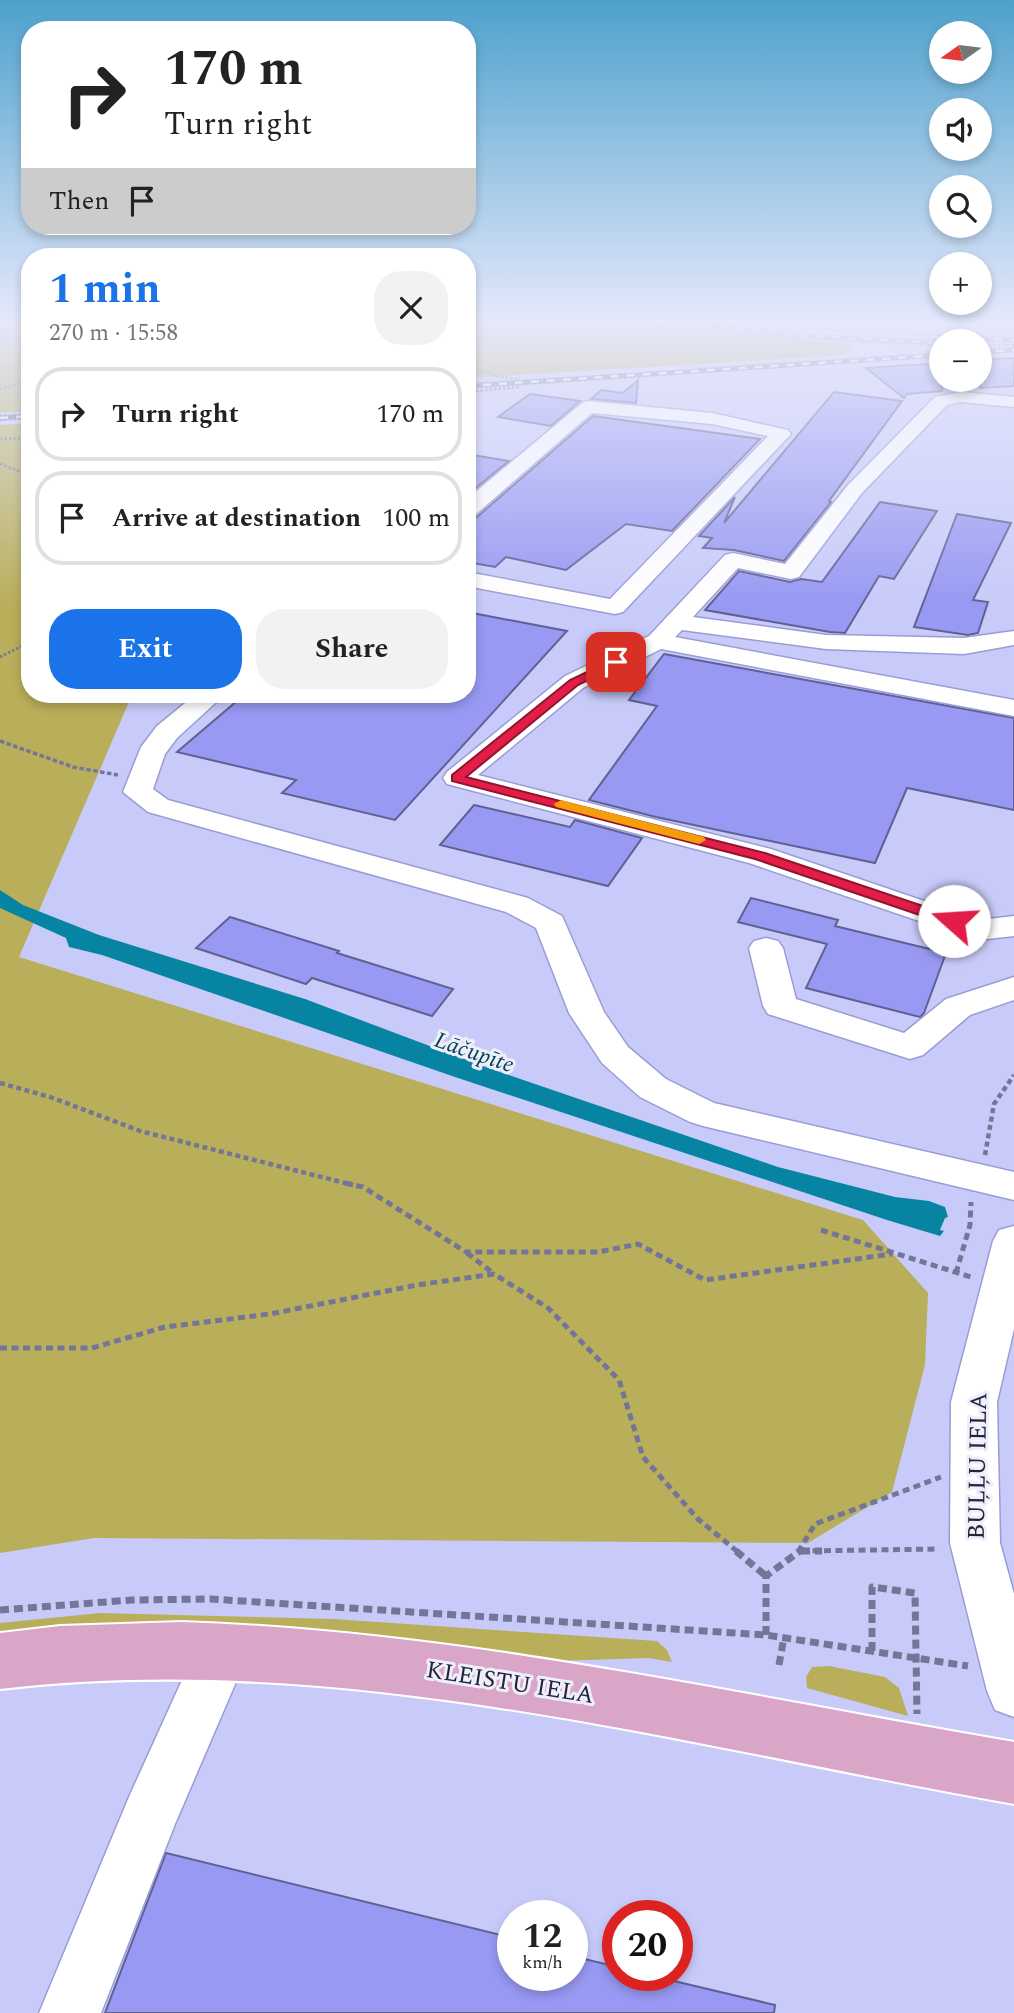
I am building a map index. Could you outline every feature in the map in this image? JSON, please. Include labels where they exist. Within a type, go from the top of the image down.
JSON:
[{"type":"main road","name":"KLEISTU IELA","points":[[0,1661],[112,1649],[218,1650],[395,1665],[581,1693],[1014,1773]]},
{"type":"street","points":[[476,502],[576,418]]},
{"type":"street","points":[[476,581],[615,607],[781,433],[764,427],[685,418]]},
{"type":"street","points":[[925,418],[855,489],[790,572],[733,560],[654,630],[574,682],[457,778],[760,856],[978,930],[1014,926]]},
{"type":"street","points":[[476,596],[654,630],[1014,708]]},
{"type":"street","points":[[654,630],[826,642],[964,646],[1014,638]]},
{"type":"street","points":[[201,703],[167,732],[151,753],[138,792],[158,806],[517,905],[550,923],[587,1013],[615,1055],[653,1088],[693,1108],[1014,1186]]},
{"type":"street","points":[[766,948],[780,1006],[910,1047],[958,1007],[1014,988]]},
{"type":"street","name":"BUĻĻU IELA","points":[[1014,1241],[974,1402],[976,1548],[1014,1691]]},
{"type":"street","points":[[70,2013],[149,1816],[209,1682],[218,1650]]},
{"type":"path","points":[[0,439],[21,438]]},
{"type":"path","points":[[0,464],[21,472]]},
{"type":"path","points":[[0,657],[21,646]]},
{"type":"path","points":[[0,741],[61,764],[102,775],[144,775]]},
{"type":"path","points":[[980,1178],[994,1104],[1014,1075]]},
{"type":"path","points":[[0,1083],[50,1097],[140,1131],[290,1171],[363,1186],[466,1252],[494,1274],[548,1308],[619,1380],[643,1457],[698,1519],[766,1576]]},
{"type":"path","points":[[932,1167],[971,1202],[971,1225],[956,1273]]},
{"type":"path","points":[[821,1230],[1002,1286]]},
{"type":"path","points":[[466,1252],[598,1252],[638,1244],[705,1280],[892,1254]]},
{"type":"path","points":[[0,1348],[92,1348],[165,1327],[270,1314],[417,1285],[494,1274]]},
{"type":"path","points":[[766,1576],[800,1551],[815,1524],[974,1465]]},
{"type":"path","points":[[800,1551],[976,1548]]},
{"type":"path","points":[[766,1576],[766,1635]]},
{"type":"path","points":[[872,1651],[872,1587],[915,1593],[917,1757]]},
{"type":"path","points":[[0,1611],[132,1600],[211,1599],[766,1635],[966,1665]]},
{"type":"path","points":[[779,1665],[784,1637]]},
{"type":"shaded area","points":[[21,424],[21,703],[129,703],[19,957],[863,1220],[928,1293],[925,1365],[892,1492],[808,1543],[94,1538],[0,1553],[0,425]]},
{"type":"shaded area","points":[[100,1613],[333,1619],[657,1641],[667,1650],[672,1662],[649,1658],[556,1661],[461,1645],[335,1633],[0,1645],[0,1623]]},
{"type":"shaded area","points":[[829,1666],[885,1677],[899,1688],[908,1716],[807,1688],[806,1677],[812,1667]]},
{"type":"water","name":"Lāčupīte","points":[[0,890],[23,905],[99,935],[305,999],[488,1068],[778,1167],[895,1197],[929,1201],[945,1207],[948,1217],[940,1230],[944,1231],[940,1236],[887,1220],[455,1077],[102,955],[69,947],[66,938],[0,908]]},
{"type":"building","points":[[504,418],[560,418],[551,426]]},
{"type":"building","points":[[591,418],[760,439],[672,531],[626,524],[566,570],[506,557],[495,567],[476,564],[477,517]]},
{"type":"building","points":[[812,418],[890,418],[829,501],[831,502],[784,561],[734,550],[703,548],[712,538],[699,536],[735,497],[724,523]]},
{"type":"building","points":[[476,456],[509,461],[476,488]]},
{"type":"building","points":[[880,502],[937,511],[894,579],[879,576],[845,633],[705,610],[739,571],[790,582],[801,579],[822,582]]},
{"type":"building","points":[[957,514],[1011,523],[973,600],[988,602],[978,633],[968,635],[914,627]]},
{"type":"building","points":[[476,614],[567,631],[395,820],[282,793],[296,780],[177,752],[235,703],[476,703]]},
{"type":"building","points":[[664,654],[1014,718],[1014,810],[907,788],[875,863],[656,817],[589,800],[657,706],[629,700]]},
{"type":"building","points":[[474,805],[570,827],[575,820],[642,838],[608,886],[440,845]]},
{"type":"building","points":[[751,898],[838,920],[835,926],[946,953],[924,1013],[920,1017],[806,988],[827,944],[738,922]]},
{"type":"building","points":[[230,917],[453,989],[432,1016],[312,978],[306,984],[196,948]]},
{"type":"building","points":[[166,1853],[497,1934],[497,1991],[588,1991],[588,1960],[602,1963],[602,1991],[693,1991],[693,1986],[775,2005],[774,2013],[105,2013]]},
{"type":"slow traffic","points":[[561,804],[699,840]]},
{"type":"route","points":[[616,662],[574,682],[457,778],[760,856],[954,921]]}]
